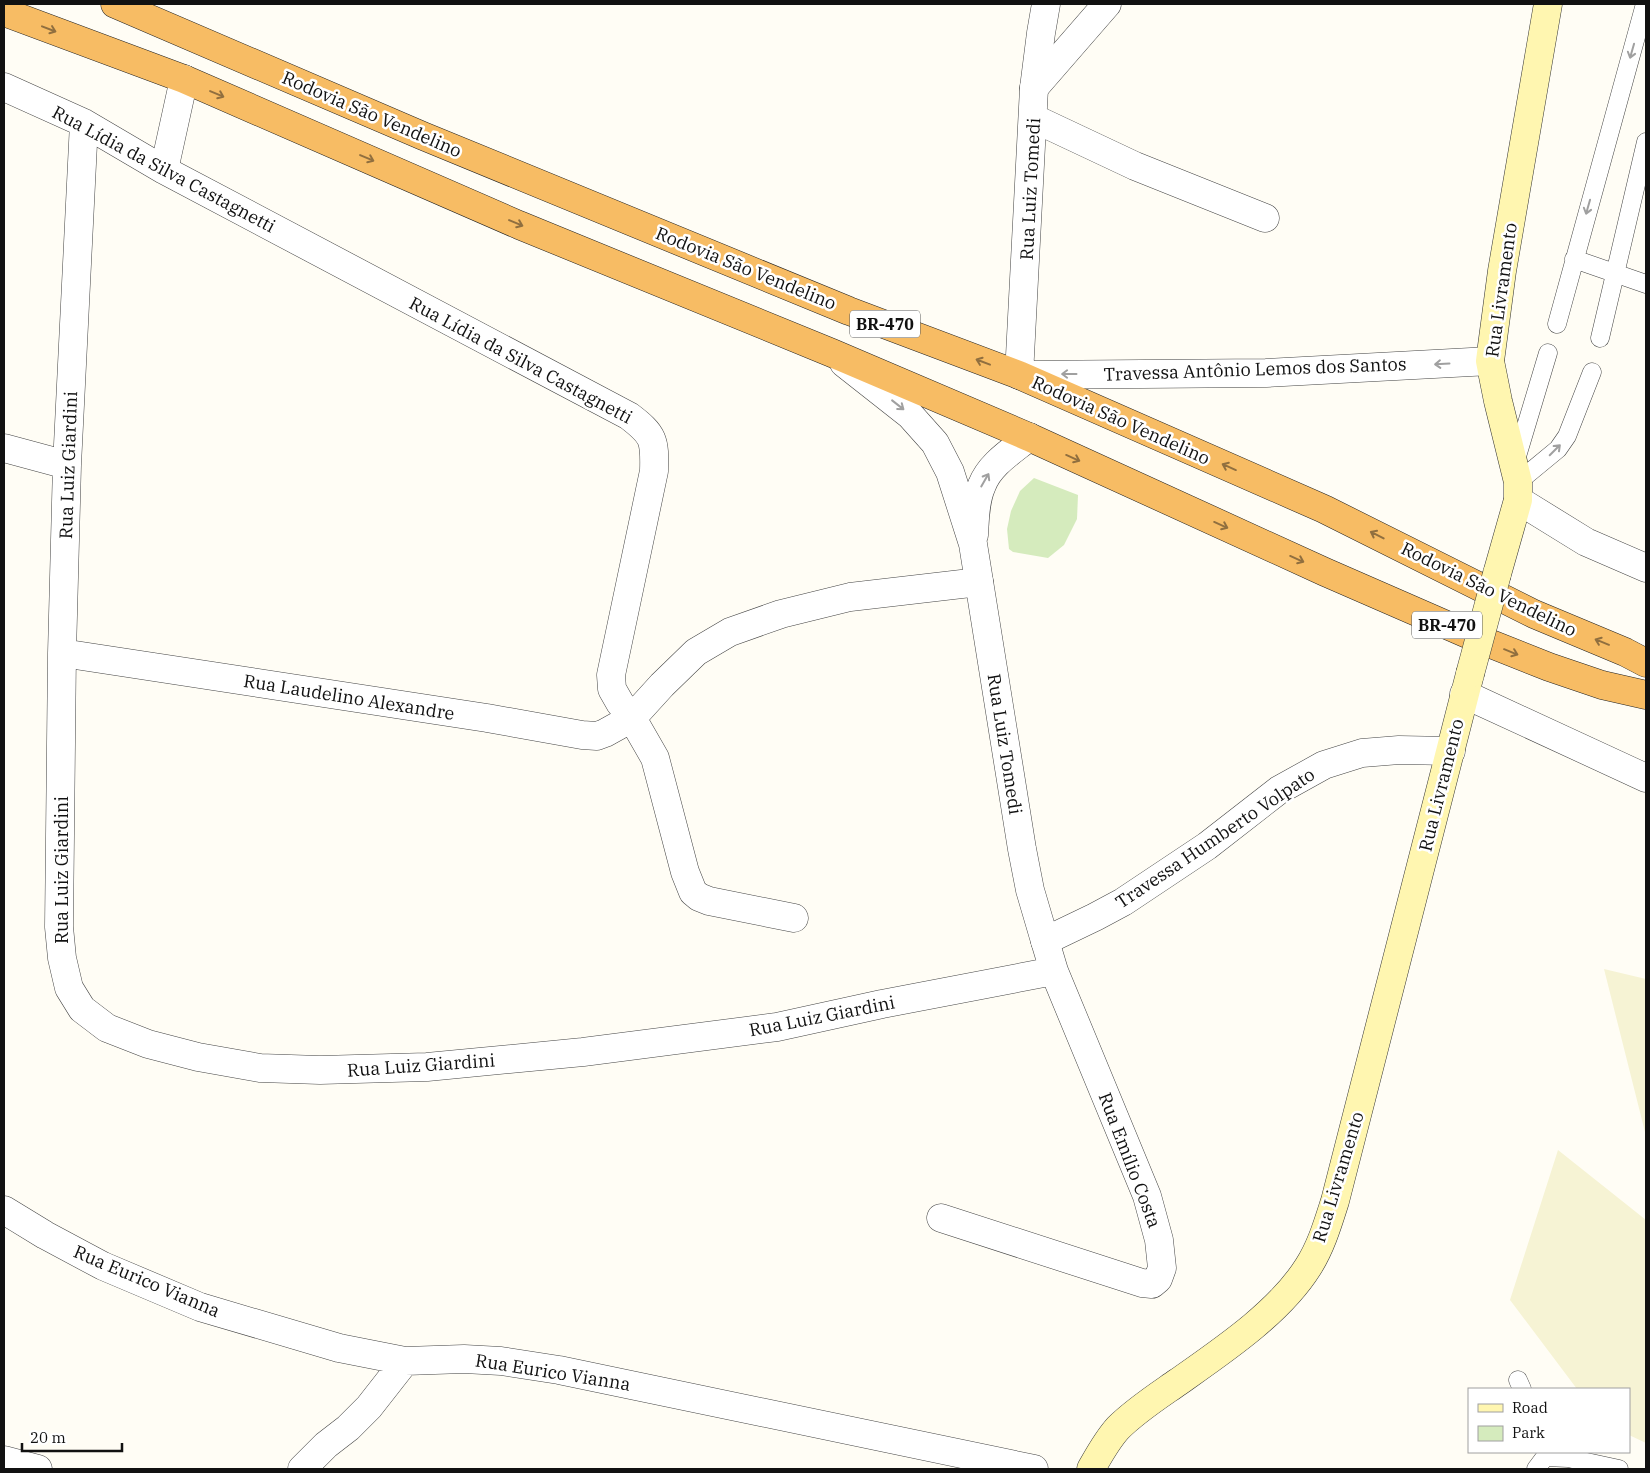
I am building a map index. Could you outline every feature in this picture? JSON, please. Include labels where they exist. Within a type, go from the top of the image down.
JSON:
[{"type":"highway","name":"Rodovia São Vendelino","points":[[115,4],[423,136],[849,311],[1019,375],[1324,509],[1534,614],[1646,663]]},
{"type":"highway","name":"BR-470","points":[[4,12],[184,80],[519,225],[832,353],[1029,437],[1325,572],[1481,640],[1602,685],[1646,696]]},
{"type":"main road","name":"Rua Livramento","points":[[1091,1469],[1118,1428],[1150,1402],[1260,1321],[1284,1298],[1308,1267],[1325,1232],[1335,1201],[1467,684],[1497,574],[1517,482],[1490,361],[1502,271],[1548,4]]},
{"type":"street","name":"Rua Luiz Tomedi","points":[[1019,375],[1034,88],[1046,4]]},
{"type":"street","points":[[1034,88],[1107,4]]},
{"type":"street","points":[[164,170],[184,80]]},
{"type":"street","name":"Rua Lídia da Silva Castagnetti","points":[[4,88],[84,123],[164,170],[629,416],[645,428],[652,438],[655,451],[654,471],[611,674],[612,689],[632,718],[655,758],[685,872],[693,892],[709,901],[794,918]]},
{"type":"street","points":[[1033,118],[1135,166],[1265,218]]},
{"type":"street","name":"Rua Luiz Giardini","points":[[84,123],[67,465],[62,653],[59,927],[62,958],[69,988],[82,1009],[107,1028],[148,1044],[198,1057],[260,1068],[320,1070],[427,1067],[583,1052],[777,1027],[882,1004],[1054,971]]},
{"type":"street","points":[[832,353],[910,415],[935,443],[950,472],[973,544]]},
{"type":"street","name":"Travessa Antônio Lemos dos Santos","points":[[1019,375],[1266,372],[1490,361]]},
{"type":"street","points":[[973,544],[975,516],[982,484],[1003,458],[1029,437]]},
{"type":"street","points":[[4,448],[67,465]]},
{"type":"street","points":[[1517,482],[1586,542],[1646,568]]},
{"type":"street","name":"Rua Luiz Tomedi","points":[[973,544],[1022,850],[1030,890],[1045,941]]},
{"type":"street","name":"Rua Laudelino Alexandre","points":[[62,653],[597,736],[605,734],[632,718],[696,652],[730,632],[781,614],[850,597],[979,582]]},
{"type":"street","points":[[1467,684],[1646,778]]},
{"type":"street","name":"Travessa Humberto Volpato","points":[[1045,941],[1123,902],[1207,846],[1279,790],[1324,765],[1362,753],[1399,750],[1451,751]]},
{"type":"street","points":[[1045,941],[1054,971]]},
{"type":"street","name":"Rua Emílio Costa","points":[[941,1218],[1124,1278],[1152,1284],[1158,1279],[1162,1268],[1159,1240],[1147,1196],[1054,971]]},
{"type":"street","name":"Rua Eurico Vianna","points":[[4,1210],[45,1235],[103,1266],[200,1306],[339,1348],[405,1362],[464,1359],[502,1361],[559,1370],[1034,1469]]},
{"type":"street","points":[[302,1469],[369,1407],[405,1362]]},
{"type":"street","points":[[5,1464],[38,1469]]},
{"type":"lane","points":[[1557,324],[1645,4]]},
{"type":"lane","points":[[1600,338],[1646,142]]},
{"type":"lane","points":[[1574,259],[1646,284]]},
{"type":"lane","points":[[1517,482],[1548,353]]},
{"type":"lane","points":[[1517,482],[1558,449],[1567,436],[1592,372]]},
{"type":"lane","points":[[1541,1459],[1568,1458],[1619,1469]]},
{"type":"shaded area","points":[[1604,969],[1646,979],[1646,1136]]},
{"type":"shaded area","points":[[1558,1150],[1646,1220],[1646,1443],[1630,1435],[1630,1388],[1576,1388],[1510,1300]]},
{"type":"green space","points":[[1034,478],[1078,495],[1077,519],[1064,545],[1048,558],[1013,552],[1009,549],[1007,529],[1011,511],[1020,491]]}]
